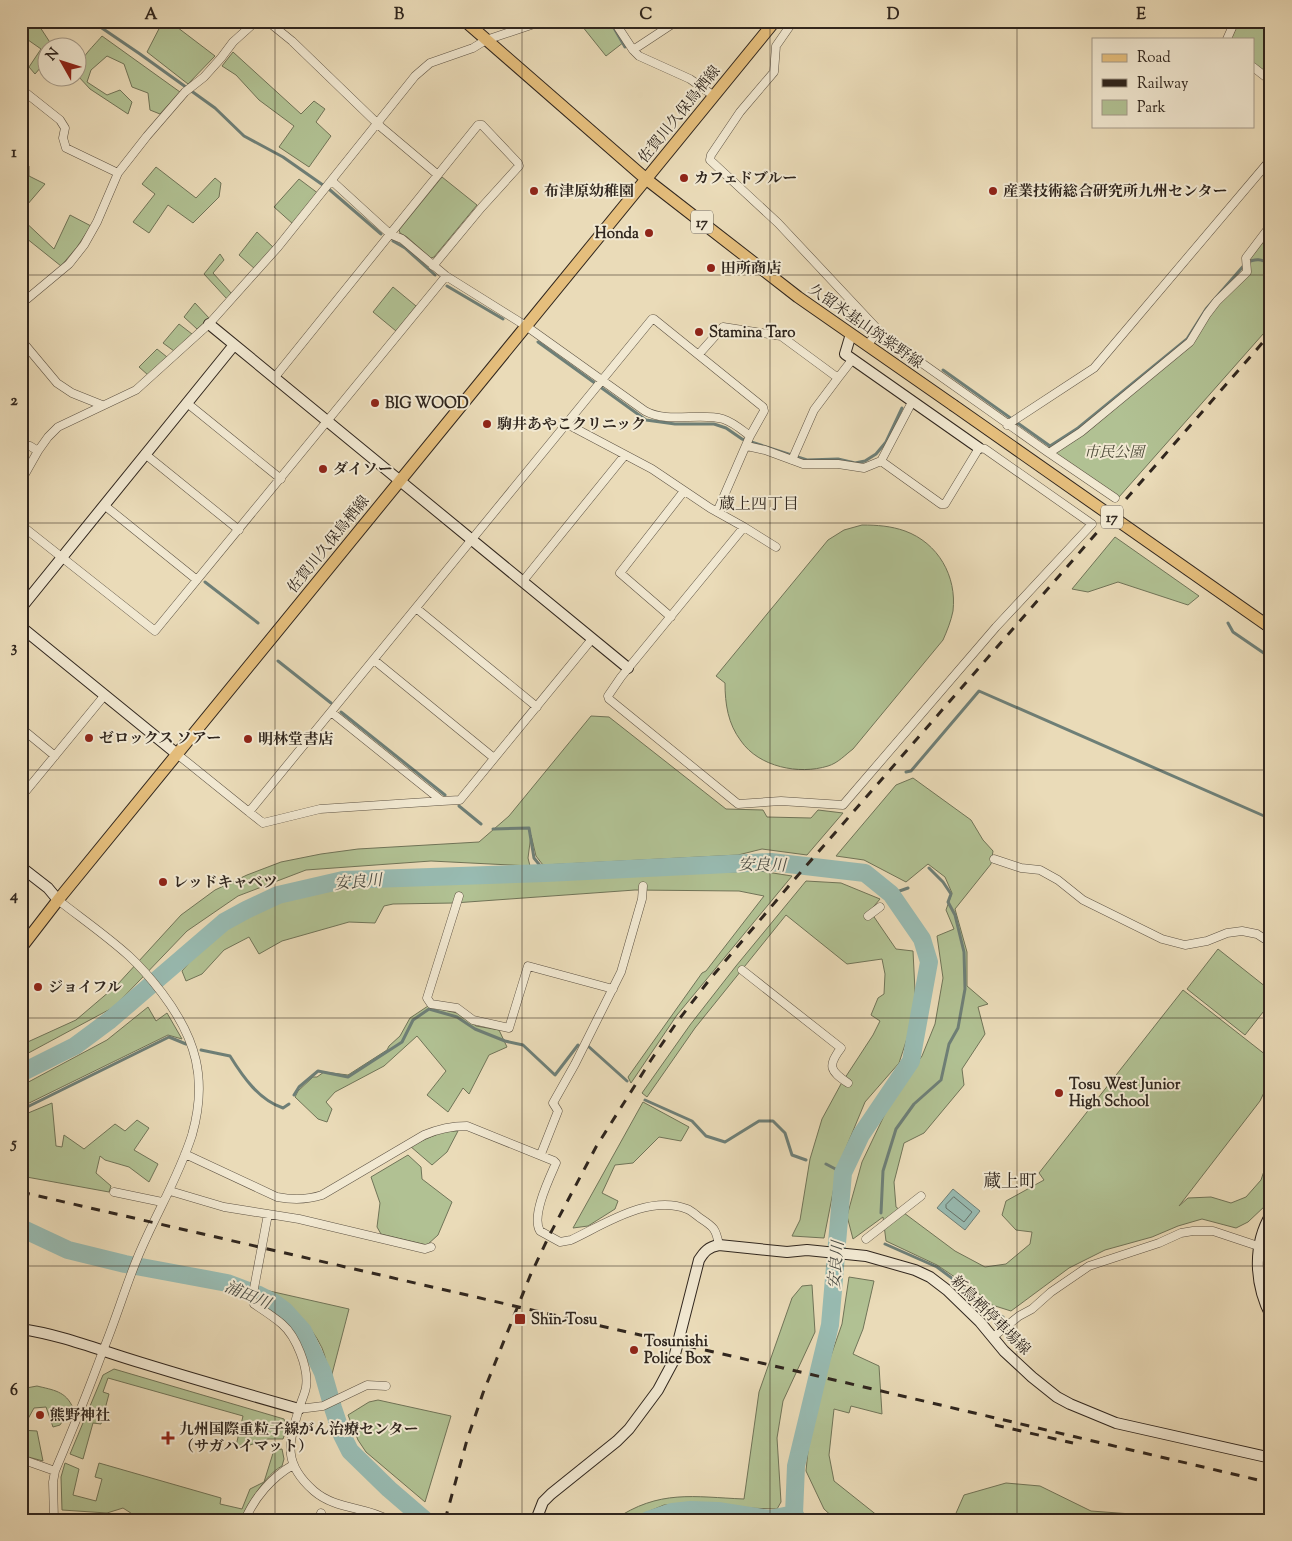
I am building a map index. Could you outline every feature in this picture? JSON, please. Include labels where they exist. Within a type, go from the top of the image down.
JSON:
[{"type":"main road","name":"久留米基山筑紫野線","points":[[465,21],[646,179],[798,297],[1271,628]]},
{"type":"main road","name":"佐賀川久保鳥栖線","points":[[21,948],[58,900],[774,21]]},
{"type":"street","points":[[21,481],[38,451],[48,437],[58,428],[136,390],[209,324],[271,255],[331,183],[415,76],[430,62],[473,48],[486,40],[543,21]]},
{"type":"street","points":[[614,21],[639,56],[690,79],[714,96]]},
{"type":"street","points":[[633,50],[677,21]]},
{"type":"street","points":[[791,21],[792,23],[776,46],[774,72],[740,112],[711,155],[710,160],[778,224],[885,337],[1007,425],[1115,498]]},
{"type":"street","points":[[1227,38],[1235,21]]},
{"type":"street","points":[[21,304],[60,273],[84,245],[97,222],[118,173],[146,136],[185,92],[193,87],[222,58],[254,22],[271,24],[310,57],[381,127],[438,175]]},
{"type":"street","points":[[1254,68],[1271,81]]},
{"type":"street","points":[[21,90],[60,120],[65,128],[63,138],[66,148],[118,173]]},
{"type":"street","points":[[275,377],[478,125],[482,125],[519,166],[481,208],[434,266]]},
{"type":"street","points":[[1007,425],[1094,368],[1271,159]]},
{"type":"street","points":[[331,183],[390,234],[402,238],[446,276],[526,326],[599,385],[652,415],[676,418],[711,416],[726,420],[749,441],[765,450],[793,456],[803,464],[838,464],[864,468],[881,461],[912,402]]},
{"type":"street","points":[[1049,453],[1081,432],[1190,342],[1202,321],[1217,301],[1247,272],[1246,258],[1271,225]]},
{"type":"street","points":[[21,525],[155,631],[446,276]]},
{"type":"street","points":[[250,812],[652,319],[699,354],[763,407],[764,410],[717,512]]},
{"type":"street","points":[[209,324],[399,482],[628,668]]},
{"type":"street","points":[[699,354],[723,326],[777,334],[838,378]]},
{"type":"street","points":[[867,345],[879,331]]},
{"type":"street","points":[[744,527],[610,690],[609,699],[738,804],[782,801],[843,805],[996,627],[1092,524],[852,360],[845,354],[851,334]]},
{"type":"street","points":[[21,340],[57,383],[72,393],[102,405]]},
{"type":"street","points":[[21,608],[234,345]]},
{"type":"street","points":[[793,456],[814,410],[852,360]]},
{"type":"street","points":[[187,403],[280,479]]},
{"type":"street","points":[[567,424],[652,468],[684,492],[776,548]]},
{"type":"street","points":[[21,445],[30,446],[38,451]]},
{"type":"street","points":[[881,461],[941,504],[946,504],[979,448]]},
{"type":"street","points":[[145,454],[238,530]]},
{"type":"street","points":[[522,581],[625,455]]},
{"type":"street","points":[[671,617],[620,573],[684,492]]},
{"type":"street","points":[[104,506],[197,580]]},
{"type":"street","points":[[416,608],[537,707]]},
{"type":"street","points":[[21,627],[104,696],[263,822],[320,809],[460,800],[592,639]]},
{"type":"street","points":[[374,660],[494,758]]},
{"type":"street","points":[[21,797],[104,696]]},
{"type":"street","points":[[331,712],[442,801]]},
{"type":"street","points":[[21,728],[55,756]]},
{"type":"street","points":[[994,859],[1008,865],[1040,870],[1058,880],[1083,900],[1162,939],[1185,945],[1207,941],[1227,933],[1242,931],[1257,934],[1271,944]]},
{"type":"street","points":[[21,867],[48,888],[58,900],[136,962],[168,1001],[184,1027],[193,1045],[199,1079],[196,1115],[185,1154],[170,1191],[162,1202],[136,1261],[103,1351],[54,1471],[54,1520]]},
{"type":"street","points":[[541,1154],[558,1111],[553,1103],[621,972],[642,899],[643,886]]},
{"type":"street","points":[[459,896],[427,998],[431,1004],[458,1008],[473,1020],[509,1028],[528,966],[613,989]]},
{"type":"street","points":[[868,916],[880,907]]},
{"type":"street","points":[[742,970],[841,1048],[833,1060],[832,1066],[834,1072],[848,1083]]},
{"type":"street","points":[[185,1154],[277,1197],[304,1199],[322,1195],[411,1142],[438,1129],[467,1126],[541,1154],[556,1163],[537,1221],[540,1231],[560,1242],[571,1240],[638,1209],[666,1204],[690,1210],[711,1224],[717,1233],[719,1245],[712,1246],[704,1251],[699,1260],[673,1362],[658,1390],[629,1429],[617,1441],[543,1502],[536,1520]]},
{"type":"street","points":[[170,1191],[224,1207],[299,1220],[424,1249],[432,1248]]},
{"type":"street","points":[[114,1192],[162,1202]]},
{"type":"street","points":[[866,1239],[921,1196]]},
{"type":"street","points":[[268,1214],[252,1299],[254,1304],[284,1325],[302,1355],[307,1373],[306,1387],[298,1409],[290,1444],[293,1465],[306,1483],[326,1500],[345,1507],[374,1513],[389,1520]]},
{"type":"street","points":[[1271,1214],[1266,1222],[1258,1246],[1257,1273],[1271,1316]]},
{"type":"street","points":[[993,1338],[1019,1316],[1032,1309],[1051,1292],[1089,1266],[1160,1243],[1181,1233],[1213,1231],[1258,1246]]},
{"type":"street","name":"新鳥栖停車場線","points":[[719,1245],[786,1252],[807,1250],[866,1256],[900,1265],[930,1277],[947,1290],[980,1322],[1004,1351],[1032,1377],[1057,1397],[1070,1404],[1116,1423],[1271,1458]]},
{"type":"street","points":[[21,1329],[87,1344],[103,1351],[298,1409],[323,1406],[367,1385],[386,1386]]},
{"type":"street","points":[[21,1459],[54,1471]]},
{"type":"street","points":[[245,1520],[251,1507],[273,1480],[293,1465]]},
{"type":"green space","points":[[26,21],[36,21],[47,38],[38,38],[38,47],[21,35],[21,29]]},
{"type":"green space","points":[[163,21],[169,21],[215,56],[188,84],[147,52]]},
{"type":"green space","points":[[578,21],[611,21],[624,42],[606,56]]},
{"type":"green space","points":[[1239,21],[1271,21],[1271,77],[1254,64],[1254,38],[1231,38]]},
{"type":"green space","points":[[102,36],[180,92],[160,114],[150,110],[148,93],[132,87],[124,64],[107,56],[91,70],[88,79],[88,53]]},
{"type":"green space","points":[[233,52],[301,114],[314,101],[325,109],[316,122],[331,136],[309,167],[279,147],[294,126],[259,100],[236,75],[222,66]]},
{"type":"green space","points":[[38,54],[38,70],[35,74],[29,67]]},
{"type":"green space","points":[[88,83],[107,95],[120,90],[132,102],[128,114],[90,89]]},
{"type":"green space","points":[[21,162],[29,166],[29,176],[45,184],[21,212]]},
{"type":"green space","points":[[156,167],[196,198],[215,178],[221,183],[219,197],[193,223],[168,205],[149,233],[133,222],[155,194],[142,184]]},
{"type":"green space","points":[[442,177],[477,205],[434,257],[431,258],[400,233],[399,230]]},
{"type":"green space","points":[[299,179],[319,194],[293,224],[274,207]]},
{"type":"green space","points":[[70,215],[91,226],[61,266],[21,234],[21,218],[54,249]]},
{"type":"green space","name":"市民公園","points":[[1271,230],[1271,325],[1119,497],[1055,453],[1085,434],[1193,343],[1212,311],[1250,273],[1250,257]]},
{"type":"green space","points":[[257,232],[274,248],[255,269],[239,255]]},
{"type":"green space","points":[[220,254],[224,260],[213,273],[232,294],[227,299],[204,274]]},
{"type":"green space","points":[[393,287],[416,306],[396,331],[373,312]]},
{"type":"green space","points":[[195,303],[209,318],[197,329],[184,317]]},
{"type":"green space","points":[[179,324],[192,334],[174,351],[163,343]]},
{"type":"green space","points":[[157,349],[167,357],[148,375],[139,367]]},
{"type":"green space","points":[[862,525],[884,526],[905,531],[917,536],[936,552],[943,562],[952,585],[953,611],[947,630],[943,640],[853,749],[841,759],[828,766],[805,770],[780,767],[769,763],[749,750],[733,728],[728,714],[725,683],[716,676],[828,540],[844,530]]},
{"type":"green space","points":[[1115,537],[1199,596],[1188,605],[1118,582],[1088,592],[1072,589]]},
{"type":"green space","points":[[591,716],[609,717],[726,809],[763,810],[767,817],[811,818],[818,810],[843,813],[807,855],[762,849],[738,855],[543,865],[536,856],[531,835],[528,858],[530,866],[431,861],[306,870],[238,896],[187,931],[114,1007],[21,1057],[21,1045],[76,1020],[117,985],[181,915],[215,890],[281,862],[321,854],[358,849],[479,842],[509,816]]},
{"type":"green space","points":[[913,778],[971,820],[983,840],[993,851],[991,864],[955,909],[967,952],[967,986],[988,1004],[978,1007],[985,1034],[962,1069],[964,1085],[924,1133],[904,1143],[894,1182],[896,1207],[955,1251],[985,1267],[1006,1264],[1030,1244],[1032,1232],[1016,1230],[1002,1215],[1006,1201],[1044,1180],[1039,1173],[1183,990],[1271,1059],[1271,1078],[1260,1101],[1179,1206],[1188,1198],[1211,1197],[1231,1203],[1246,1197],[1261,1180],[1269,1156],[1271,1156],[1271,1198],[1248,1222],[1236,1228],[1202,1219],[1178,1226],[1152,1237],[1105,1250],[1069,1268],[1011,1311],[992,1305],[977,1292],[937,1265],[886,1241],[883,1217],[853,1239],[847,1216],[862,1162],[893,1097],[922,1056],[935,1024],[943,978],[937,936],[954,929],[946,910],[952,893],[945,877],[928,864],[906,882],[864,860],[836,856],[896,785]]},
{"type":"green space","points":[[760,871],[792,876],[677,1015],[631,1083],[628,1077],[702,973],[706,971],[764,896],[739,891],[635,890],[454,903],[393,904],[384,906],[375,923],[349,922],[282,941],[259,954],[249,937],[224,950],[202,974],[186,981],[182,971],[208,941],[250,913],[287,897],[339,885]]},
{"type":"green space","points":[[806,881],[841,883],[880,899],[870,911],[896,949],[913,951],[916,1011],[899,1063],[865,1102],[838,1167],[824,1238],[792,1236],[800,1220],[810,1159],[822,1119],[880,1021],[871,1015],[878,998],[884,994],[885,974],[882,959],[847,964],[786,915],[695,1028],[647,1097],[642,1093],[690,1025]]},
{"type":"green space","points":[[1218,949],[1271,991],[1271,1002],[1245,1035],[1187,989]]},
{"type":"green space","points":[[428,1006],[461,1014],[476,1026],[499,1030],[507,1047],[489,1055],[469,1094],[463,1088],[448,1112],[427,1095],[446,1071],[417,1036],[384,1066],[335,1092],[326,1102],[332,1109],[327,1122],[318,1119],[295,1097],[298,1091],[313,1077],[317,1077],[324,1072],[348,1075],[387,1050],[400,1036],[410,1018]]},
{"type":"green space","points":[[148,1007],[156,1021],[167,1013],[182,1039],[168,1035],[21,1107],[21,1086],[107,1040]]},
{"type":"green space","points":[[643,1102],[689,1127],[681,1141],[659,1137],[633,1163],[615,1165],[602,1193],[618,1201],[615,1209],[588,1226],[573,1228]]},
{"type":"green space","points":[[52,1103],[56,1146],[62,1147],[64,1135],[84,1149],[115,1124],[125,1131],[137,1120],[149,1128],[134,1150],[158,1164],[149,1182],[129,1167],[105,1160],[100,1156],[96,1173],[111,1186],[109,1192],[21,1176],[21,1116]]},
{"type":"green space","points":[[444,1131],[458,1131],[447,1152],[432,1165],[410,1146]]},
{"type":"green space","points":[[408,1155],[421,1167],[422,1179],[452,1202],[438,1235],[427,1245],[381,1234],[377,1227],[380,1203],[371,1177]]},
{"type":"green space","points":[[849,1277],[874,1281],[863,1329],[853,1354],[879,1366],[882,1414],[851,1406],[849,1413],[834,1409],[829,1455],[834,1481],[883,1520],[836,1520],[824,1509],[806,1471],[812,1410],[842,1324]]},
{"type":"green space","points":[[812,1285],[815,1332],[783,1401],[777,1438],[781,1502],[777,1509],[695,1503],[664,1505],[628,1520],[614,1520],[646,1503],[662,1499],[693,1497],[744,1499],[759,1392],[792,1298],[802,1286]]},
{"type":"green space","points":[[265,1290],[349,1309],[331,1378],[322,1348],[305,1322],[282,1301]]},
{"type":"green space","points":[[114,1369],[284,1419],[287,1428],[283,1439],[268,1439],[235,1450],[243,1416],[108,1378],[103,1392],[109,1394],[101,1424],[93,1423],[83,1459],[70,1454],[103,1375]]},
{"type":"green space","points":[[37,1386],[58,1392],[70,1402],[73,1408],[60,1425],[53,1427],[46,1407],[34,1408],[23,1428],[21,1428],[21,1389]]},
{"type":"green space","points":[[378,1400],[451,1416],[425,1502],[366,1452],[358,1440],[348,1415],[369,1402]]},
{"type":"green space","points":[[21,1430],[37,1431],[43,1461],[21,1455]]},
{"type":"green space","points":[[282,1449],[284,1459],[282,1466],[264,1483],[241,1520],[140,1519],[123,1508],[107,1513],[62,1510],[61,1477],[65,1463],[79,1469],[73,1495],[96,1501],[102,1479],[95,1477],[99,1463],[221,1498],[220,1504],[242,1509],[250,1489],[264,1482],[274,1450]]},
{"type":"green space","points":[[1006,1483],[1040,1486],[1091,1511],[1145,1515],[1154,1520],[953,1520],[964,1495]]},
{"type":"green space","points":[[679,1515],[731,1518],[738,1520],[664,1520]]},
{"type":"water","points":[[953,1189],[980,1211],[965,1230],[937,1208]]},
{"type":"waterway","points":[[610,21],[625,47]]},
{"type":"waterway","points":[[93,22],[215,108],[244,136],[283,157],[330,190],[381,234]]},
{"type":"waterway","points":[[393,241],[405,248],[435,275]]},
{"type":"waterway","points":[[943,370],[1050,446],[1078,428],[1187,339],[1206,309],[1246,263],[1258,260],[1271,264]]},
{"type":"waterway","points":[[447,286],[503,319]]},
{"type":"waterway","points":[[538,342],[646,420],[675,424],[714,424],[726,428],[742,439],[807,460],[838,459],[855,463],[865,461],[876,454],[886,442],[902,408]]},
{"type":"waterway","points":[[205,582],[258,623]]},
{"type":"waterway","points":[[1228,623],[1233,632],[1271,658]]},
{"type":"waterway","points":[[278,661],[331,703]]},
{"type":"waterway","points":[[906,772],[911,771],[979,691],[1271,819]]},
{"type":"waterway","points":[[341,712],[445,795]]},
{"type":"waterway","points":[[459,806],[481,824]]},
{"type":"waterway","points":[[493,829],[529,828],[534,858],[546,873]]},
{"type":"waterway","name":"安良川","points":[[21,1073],[75,1046],[110,1020],[224,922],[278,895],[343,880],[546,873],[771,862],[865,873],[891,894],[922,939],[929,962],[911,1061],[861,1135],[843,1173],[830,1325],[796,1466],[794,1514],[798,1520]]},
{"type":"waterway","points":[[881,1213],[883,1171],[896,1129],[914,1104],[941,1080],[949,1044],[958,1028],[965,989],[964,952],[955,915],[948,902],[951,894],[943,882],[929,868]]},
{"type":"waterway","points":[[891,894],[908,888]]},
{"type":"waterway","points":[[294,1095],[299,1087],[318,1071],[348,1077],[402,1042],[413,1020],[429,1009],[457,1017],[475,1029],[505,1041],[523,1045],[555,1075],[578,1045]]},
{"type":"waterway","points":[[21,1110],[169,1037],[186,1044]]},
{"type":"waterway","points":[[588,1046],[627,1081]]},
{"type":"waterway","points":[[201,1050],[230,1056],[246,1080],[259,1094],[283,1108],[289,1104]]},
{"type":"waterway","points":[[645,1100],[692,1121],[706,1136],[725,1142],[759,1121],[773,1121],[785,1133],[792,1155],[806,1160]]},
{"type":"waterway","points":[[826,1164],[843,1173]]},
{"type":"waterway","name":"浦田川","points":[[21,1228],[68,1250],[125,1264],[227,1283],[273,1302],[285,1311],[303,1331],[323,1373],[342,1435],[350,1451],[389,1489],[425,1520]]},
{"type":"waterway","points":[[885,1244],[937,1267],[961,1285],[985,1308],[1003,1317]]},
{"type":"waterway","name":"浦田川","points":[[648,1520],[672,1512],[691,1510],[718,1511],[770,1519],[794,1514]]},
{"type":"railway","points":[[445,1520],[467,1440],[483,1393],[530,1276],[596,1147],[677,1022],[710,979],[793,881],[1271,333]]},
{"type":"railway","points":[[21,1192],[1271,1483]]},
{"type":"railway","points":[[995,1425],[1073,1443]]},
{"type":"place","name":"カフェドブルー","points":[[684,178]]},
{"type":"place","name":"布津原幼稚園","points":[[534,191]]},
{"type":"place","name":"産業技術総合研究所九州センター","points":[[993,191]]},
{"type":"place","name":"Honda","points":[[649,233]]},
{"type":"place","name":"田所商店","points":[[711,268]]},
{"type":"place","name":"Stamina Taro","points":[[699,332]]},
{"type":"place","name":"BIG WOOD","points":[[375,403]]},
{"type":"place","name":"駒井あやこクリニック","points":[[487,424]]},
{"type":"place","name":"ダイソー","points":[[323,469]]},
{"type":"place","name":"ゼロックス ソアー","points":[[89,738]]},
{"type":"place","name":"明林堂書店","points":[[248,739]]},
{"type":"place","name":"レッドキャベツ","points":[[163,882]]},
{"type":"place","name":"ジョイフル","points":[[38,987]]},
{"type":"place","name":"Tosu West Junior High School","points":[[1059,1093]]},
{"type":"place","name":"Shin-Tosu","points":[[520,1319]]},
{"type":"place","name":"Tosunishi Police Box","points":[[634,1350]]},
{"type":"place","name":"熊野神社","points":[[40,1415]]},
{"type":"place","name":"九州国際重粒子線がん治療センター （サガハイマット）","points":[[168,1438]]},
{"type":"district","name":"蔵上四丁目","points":[[759,503]]},
{"type":"district","name":"蔵上町","points":[[1010,1181]]}]
